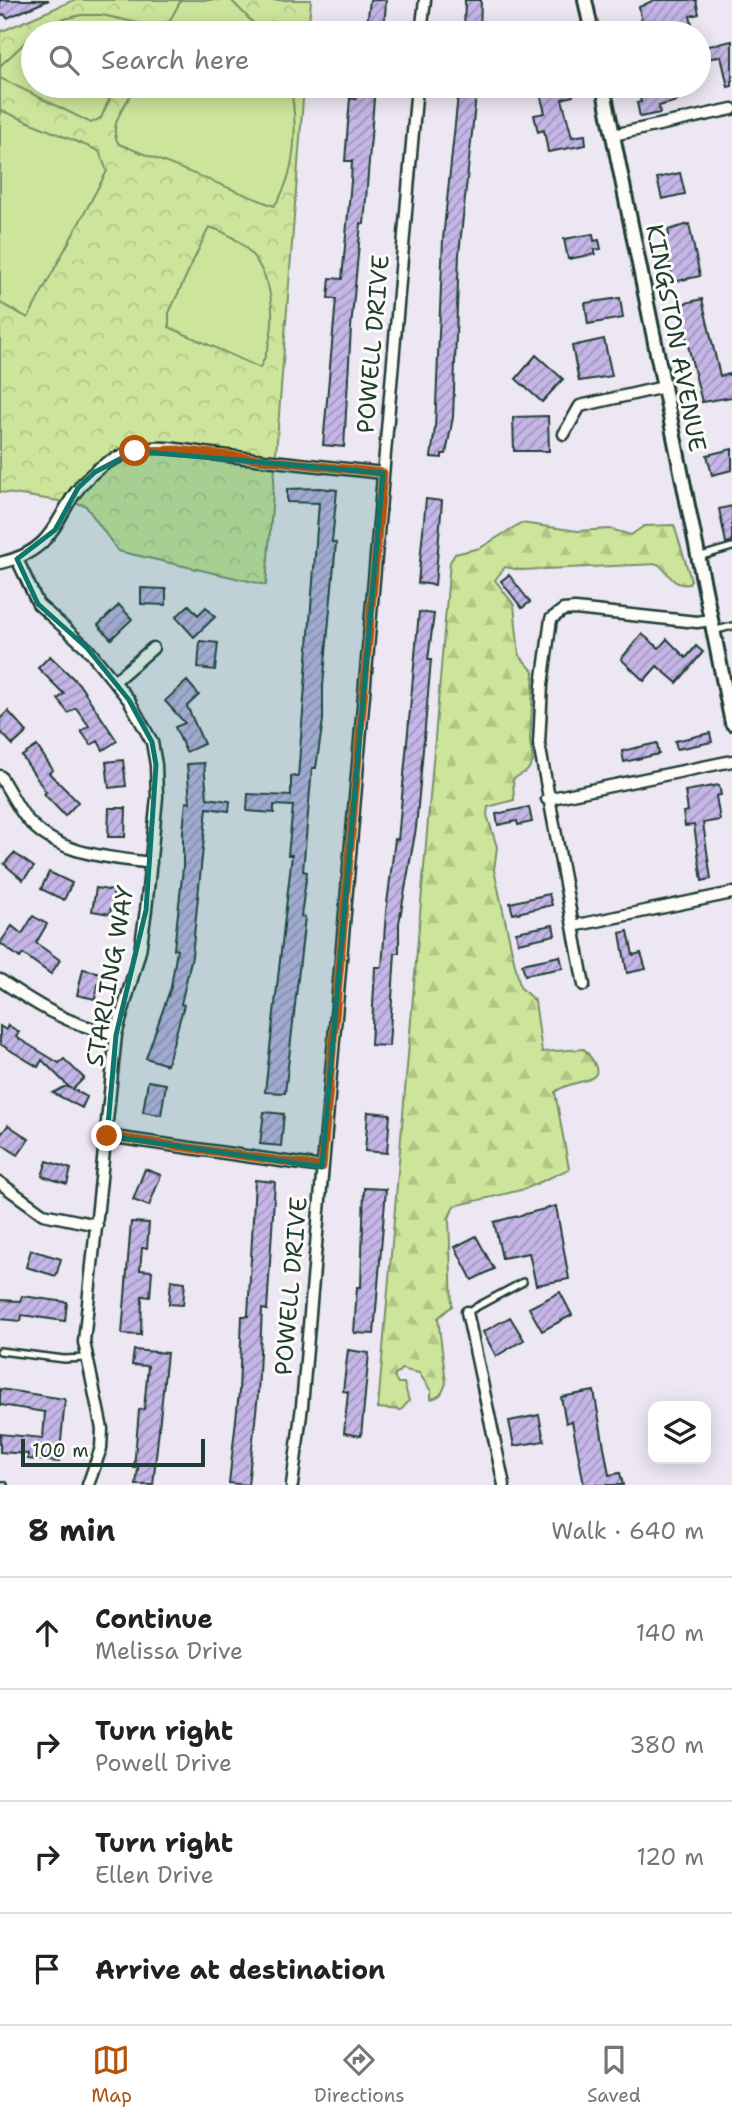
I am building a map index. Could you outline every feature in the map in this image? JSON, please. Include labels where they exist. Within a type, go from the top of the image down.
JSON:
[{"type":"street","points":[[422,21],[425,0]]},
{"type":"street","points":[[585,0],[589,21]]},
{"type":"street","name":"POWELL DRIVE","points":[[292,1485],[302,1406],[416,98]]},
{"type":"street","name":"KINGSTON AVENUE","points":[[605,98],[732,723]]},
{"type":"street","points":[[613,135],[732,109]]},
{"type":"street","points":[[564,434],[580,406],[664,387]]},
{"type":"street","points":[[0,563],[17,559],[41,545],[55,530],[78,488],[95,471],[135,451],[178,450],[383,473]]},
{"type":"street","name":"STARLING WAY","points":[[17,559],[38,604],[87,648],[116,680],[140,719],[154,754],[157,797],[151,863],[140,951],[116,1035],[85,1342],[102,1429],[101,1448],[88,1485]]},
{"type":"street","points":[[584,985],[547,799],[539,744],[548,631],[555,613],[575,609],[712,625]]},
{"type":"street","points":[[116,680],[153,648]]},
{"type":"street","points":[[547,799],[732,761]]},
{"type":"street","points":[[0,776],[26,818],[58,844],[80,852],[151,863]]},
{"type":"street","points":[[573,926],[732,893]]},
{"type":"street","points":[[0,979],[57,1017],[116,1035]]},
{"type":"street","points":[[107,1136],[322,1167]]},
{"type":"street","points":[[0,1184],[43,1213],[97,1225]]},
{"type":"street","points":[[467,1312],[504,1485]]},
{"type":"lane","points":[[698,557],[732,547]]},
{"type":"lane","points":[[712,625],[732,626]]},
{"type":"lane","points":[[467,1312],[523,1282]]},
{"type":"lane","points":[[0,1351],[64,1359],[86,1358]]},
{"type":"highlighted area","points":[[135,451],[383,473],[322,1167],[107,1136],[116,1035],[146,910],[156,765],[152,742],[129,700],[87,648],[38,604],[17,559],[55,530],[78,488],[95,472]]},
{"type":"green space","points":[[74,0],[311,0],[309,21],[25,21]]},
{"type":"green space","points":[[181,0],[231,0],[251,21],[170,21]]},
{"type":"green space","points":[[81,15],[102,15],[129,21],[58,21]]},
{"type":"green space","points":[[21,23],[21,98],[303,98],[266,585],[118,551],[85,505],[0,492],[0,32]]},
{"type":"green space","points":[[21,46],[21,88],[0,78],[0,66]]},
{"type":"green space","points":[[40,98],[110,98],[101,118],[91,123]]},
{"type":"green space","points":[[129,98],[293,98],[294,148],[282,193],[274,206],[119,144],[115,130]]},
{"type":"green space","points":[[0,110],[99,151],[107,171],[28,318],[0,303]]},
{"type":"green space","points":[[209,227],[230,236],[247,249],[268,284],[272,326],[268,348],[260,368],[169,327],[169,313]]},
{"type":"green space","points":[[521,523],[578,531],[610,529],[631,535],[644,526],[674,525],[691,580],[689,584],[679,583],[658,564],[521,570],[505,567],[495,580],[514,605],[519,655],[534,672],[530,740],[533,762],[527,771],[513,779],[514,800],[488,807],[487,815],[497,847],[494,870],[520,987],[535,1001],[542,1052],[584,1049],[596,1070],[595,1076],[555,1092],[569,1169],[525,1189],[454,1206],[449,1218],[452,1306],[438,1318],[445,1386],[439,1395],[431,1399],[431,1391],[419,1373],[401,1369],[394,1377],[398,1383],[404,1383],[409,1401],[401,1410],[378,1408],[450,562],[455,554],[480,548]]},
{"type":"building","points":[[0,0],[49,0],[7,18],[4,14],[0,16]]},
{"type":"building","points":[[370,0],[386,0],[385,21],[367,21]]},
{"type":"building","points":[[465,0],[481,0],[480,21],[464,21]]},
{"type":"building","points":[[654,0],[696,0],[699,14],[690,16],[691,21],[642,21],[639,7]]},
{"type":"building","points":[[732,41],[732,86],[728,87],[721,56],[711,58],[711,45]]},
{"type":"building","points":[[350,98],[374,98],[364,224],[361,223],[351,328],[344,447],[323,445],[336,299],[328,298],[330,278],[342,279],[352,161],[345,161]]},
{"type":"building","points":[[458,98],[476,98],[459,254],[453,417],[446,454],[442,454],[442,458],[431,457],[435,428],[443,239]]},
{"type":"building","points":[[541,98],[566,98],[562,99],[572,137],[585,135],[586,145],[548,152],[544,130],[538,132],[534,115],[545,113]]},
{"type":"building","points":[[640,98],[676,98],[677,101],[659,106],[660,113],[640,117],[637,103],[641,102]]},
{"type":"building","points":[[680,173],[685,194],[662,199],[657,178]]},
{"type":"building","points":[[689,224],[700,276],[673,282],[663,237],[669,235],[668,230]]},
{"type":"building","points":[[593,234],[594,241],[599,240],[601,249],[594,250],[595,254],[568,259],[564,239]]},
{"type":"building","points":[[620,298],[623,318],[588,324],[585,303]]},
{"type":"building","points":[[702,299],[720,376],[730,374],[732,397],[702,402],[678,305]]},
{"type":"building","points":[[604,339],[612,376],[579,381],[572,346]]},
{"type":"building","points":[[536,355],[563,379],[542,402],[516,379]]},
{"type":"building","points":[[548,416],[549,451],[514,451],[513,417]]},
{"type":"building","points":[[732,449],[732,470],[712,475],[707,455]]},
{"type":"building","points":[[287,489],[337,490],[332,542],[336,543],[323,686],[323,720],[316,768],[312,768],[303,871],[307,872],[301,916],[305,917],[285,1093],[265,1092],[292,855],[288,855],[293,806],[274,805],[274,813],[247,811],[248,794],[291,796],[291,776],[298,777],[319,503],[287,502]]},
{"type":"building","points":[[426,499],[442,501],[435,585],[418,583]]},
{"type":"building","points":[[732,506],[732,542],[726,543],[719,509]]},
{"type":"building","points":[[509,575],[530,602],[522,608],[501,581]]},
{"type":"building","points":[[141,588],[166,589],[166,605],[141,604]]},
{"type":"building","points":[[119,605],[132,619],[111,639],[98,625]]},
{"type":"building","points":[[189,605],[198,615],[206,607],[215,617],[194,637],[176,617]]},
{"type":"building","points":[[419,612],[434,614],[428,660],[431,660],[416,828],[399,923],[399,953],[395,953],[389,1046],[371,1045],[375,967],[382,967],[395,839],[398,840]]},
{"type":"building","points":[[642,634],[659,648],[667,639],[686,658],[696,646],[703,652],[677,683],[657,666],[644,681],[621,659]]},
{"type":"building","points":[[200,641],[218,643],[215,670],[198,668]]},
{"type":"building","points":[[50,656],[79,684],[117,741],[103,750],[98,741],[91,745],[81,731],[89,726],[76,708],[68,713],[58,699],[64,694],[38,668]]},
{"type":"building","points":[[187,681],[199,695],[187,706],[204,744],[186,752],[175,727],[185,723],[165,701]]},
{"type":"building","points":[[8,711],[27,732],[13,745],[0,731],[0,719]]},
{"type":"building","points":[[710,733],[712,742],[677,749],[675,741]]},
{"type":"building","points":[[657,743],[659,754],[624,762],[622,751]]},
{"type":"building","points":[[37,746],[53,770],[49,773],[78,802],[65,816],[44,794],[46,792],[22,756]]},
{"type":"building","points":[[123,760],[126,786],[109,788],[106,762]]},
{"type":"building","points":[[204,763],[207,798],[230,801],[229,811],[207,808],[192,956],[181,1004],[184,1005],[167,1065],[146,1058],[171,987],[177,950],[174,949],[183,868],[183,831],[186,802],[190,803],[187,764]]},
{"type":"building","points":[[719,785],[721,795],[716,796],[720,820],[703,823],[711,879],[702,881],[694,825],[685,826],[683,812],[688,811],[685,791]]},
{"type":"building","points":[[529,807],[532,822],[518,825],[517,821],[498,825],[496,814]]},
{"type":"building","points":[[109,808],[126,808],[125,837],[108,837]]},
{"type":"building","points":[[14,853],[34,867],[23,880],[4,864]]},
{"type":"building","points":[[49,872],[72,883],[64,900],[41,889]]},
{"type":"building","points":[[96,888],[114,891],[110,914],[92,911]]},
{"type":"building","points":[[549,894],[552,905],[513,914],[510,903]]},
{"type":"building","points":[[33,916],[47,924],[36,943],[60,960],[51,974],[23,954],[20,958],[0,943],[12,926],[22,934]]},
{"type":"building","points":[[553,925],[555,935],[518,943],[516,932]]},
{"type":"building","points":[[628,931],[633,955],[641,953],[646,969],[627,973],[620,933]]},
{"type":"building","points":[[560,956],[563,968],[525,975],[522,964]]},
{"type":"building","points":[[83,969],[101,973],[95,999],[77,995]]},
{"type":"building","points":[[8,1025],[19,1032],[16,1037],[59,1063],[64,1059],[84,1078],[73,1089],[87,1097],[82,1108],[53,1093],[66,1086],[71,1089],[42,1060],[38,1067],[0,1044],[0,1026],[6,1030]]},
{"type":"building","points":[[148,1081],[166,1084],[161,1115],[143,1112]]},
{"type":"building","points":[[264,1112],[284,1114],[281,1146],[260,1144]]},
{"type":"building","points":[[368,1112],[390,1114],[387,1153],[365,1151]]},
{"type":"building","points":[[8,1125],[29,1139],[18,1155],[0,1143],[0,1136]]},
{"type":"building","points":[[47,1161],[71,1169],[67,1184],[42,1176]]},
{"type":"building","points":[[145,1169],[161,1175],[149,1206],[133,1200]]},
{"type":"building","points":[[255,1180],[275,1182],[267,1310],[262,1309],[258,1394],[248,1485],[229,1483],[239,1392],[242,1316],[248,1316]]},
{"type":"building","points":[[364,1188],[386,1189],[374,1334],[354,1333],[357,1287],[361,1287]]},
{"type":"building","points":[[556,1206],[569,1279],[536,1285],[529,1253],[502,1258],[494,1222]]},
{"type":"building","points":[[131,1222],[149,1223],[147,1248],[142,1248],[140,1270],[152,1271],[150,1297],[142,1296],[141,1335],[122,1334]]},
{"type":"building","points":[[476,1236],[494,1269],[472,1280],[455,1247]]},
{"type":"building","points":[[31,1250],[61,1259],[56,1276],[26,1267]]},
{"type":"building","points":[[171,1280],[185,1282],[183,1305],[169,1304]]},
{"type":"building","points":[[560,1292],[572,1315],[542,1331],[529,1308]]},
{"type":"building","points":[[22,1296],[67,1302],[65,1321],[22,1315],[21,1321],[0,1319],[0,1300],[20,1301]]},
{"type":"building","points":[[510,1317],[524,1340],[496,1356],[483,1332]]},
{"type":"building","points":[[134,1350],[167,1353],[153,1485],[136,1485],[138,1468],[134,1468],[139,1410],[144,1409],[148,1366],[132,1365]]},
{"type":"building","points":[[348,1350],[369,1353],[361,1436],[344,1433],[348,1392],[343,1391]]},
{"type":"building","points":[[0,1389],[65,1399],[59,1462],[28,1459],[28,1454],[0,1452],[0,1434],[43,1438],[45,1412],[0,1405]]},
{"type":"building","points":[[594,1391],[609,1475],[620,1473],[623,1485],[584,1485],[572,1421],[566,1423],[561,1397]]},
{"type":"building","points":[[539,1415],[544,1441],[514,1446],[509,1421]]},
{"type":"route","points":[[107,1136],[322,1167],[383,473],[178,450],[135,451]]}]
